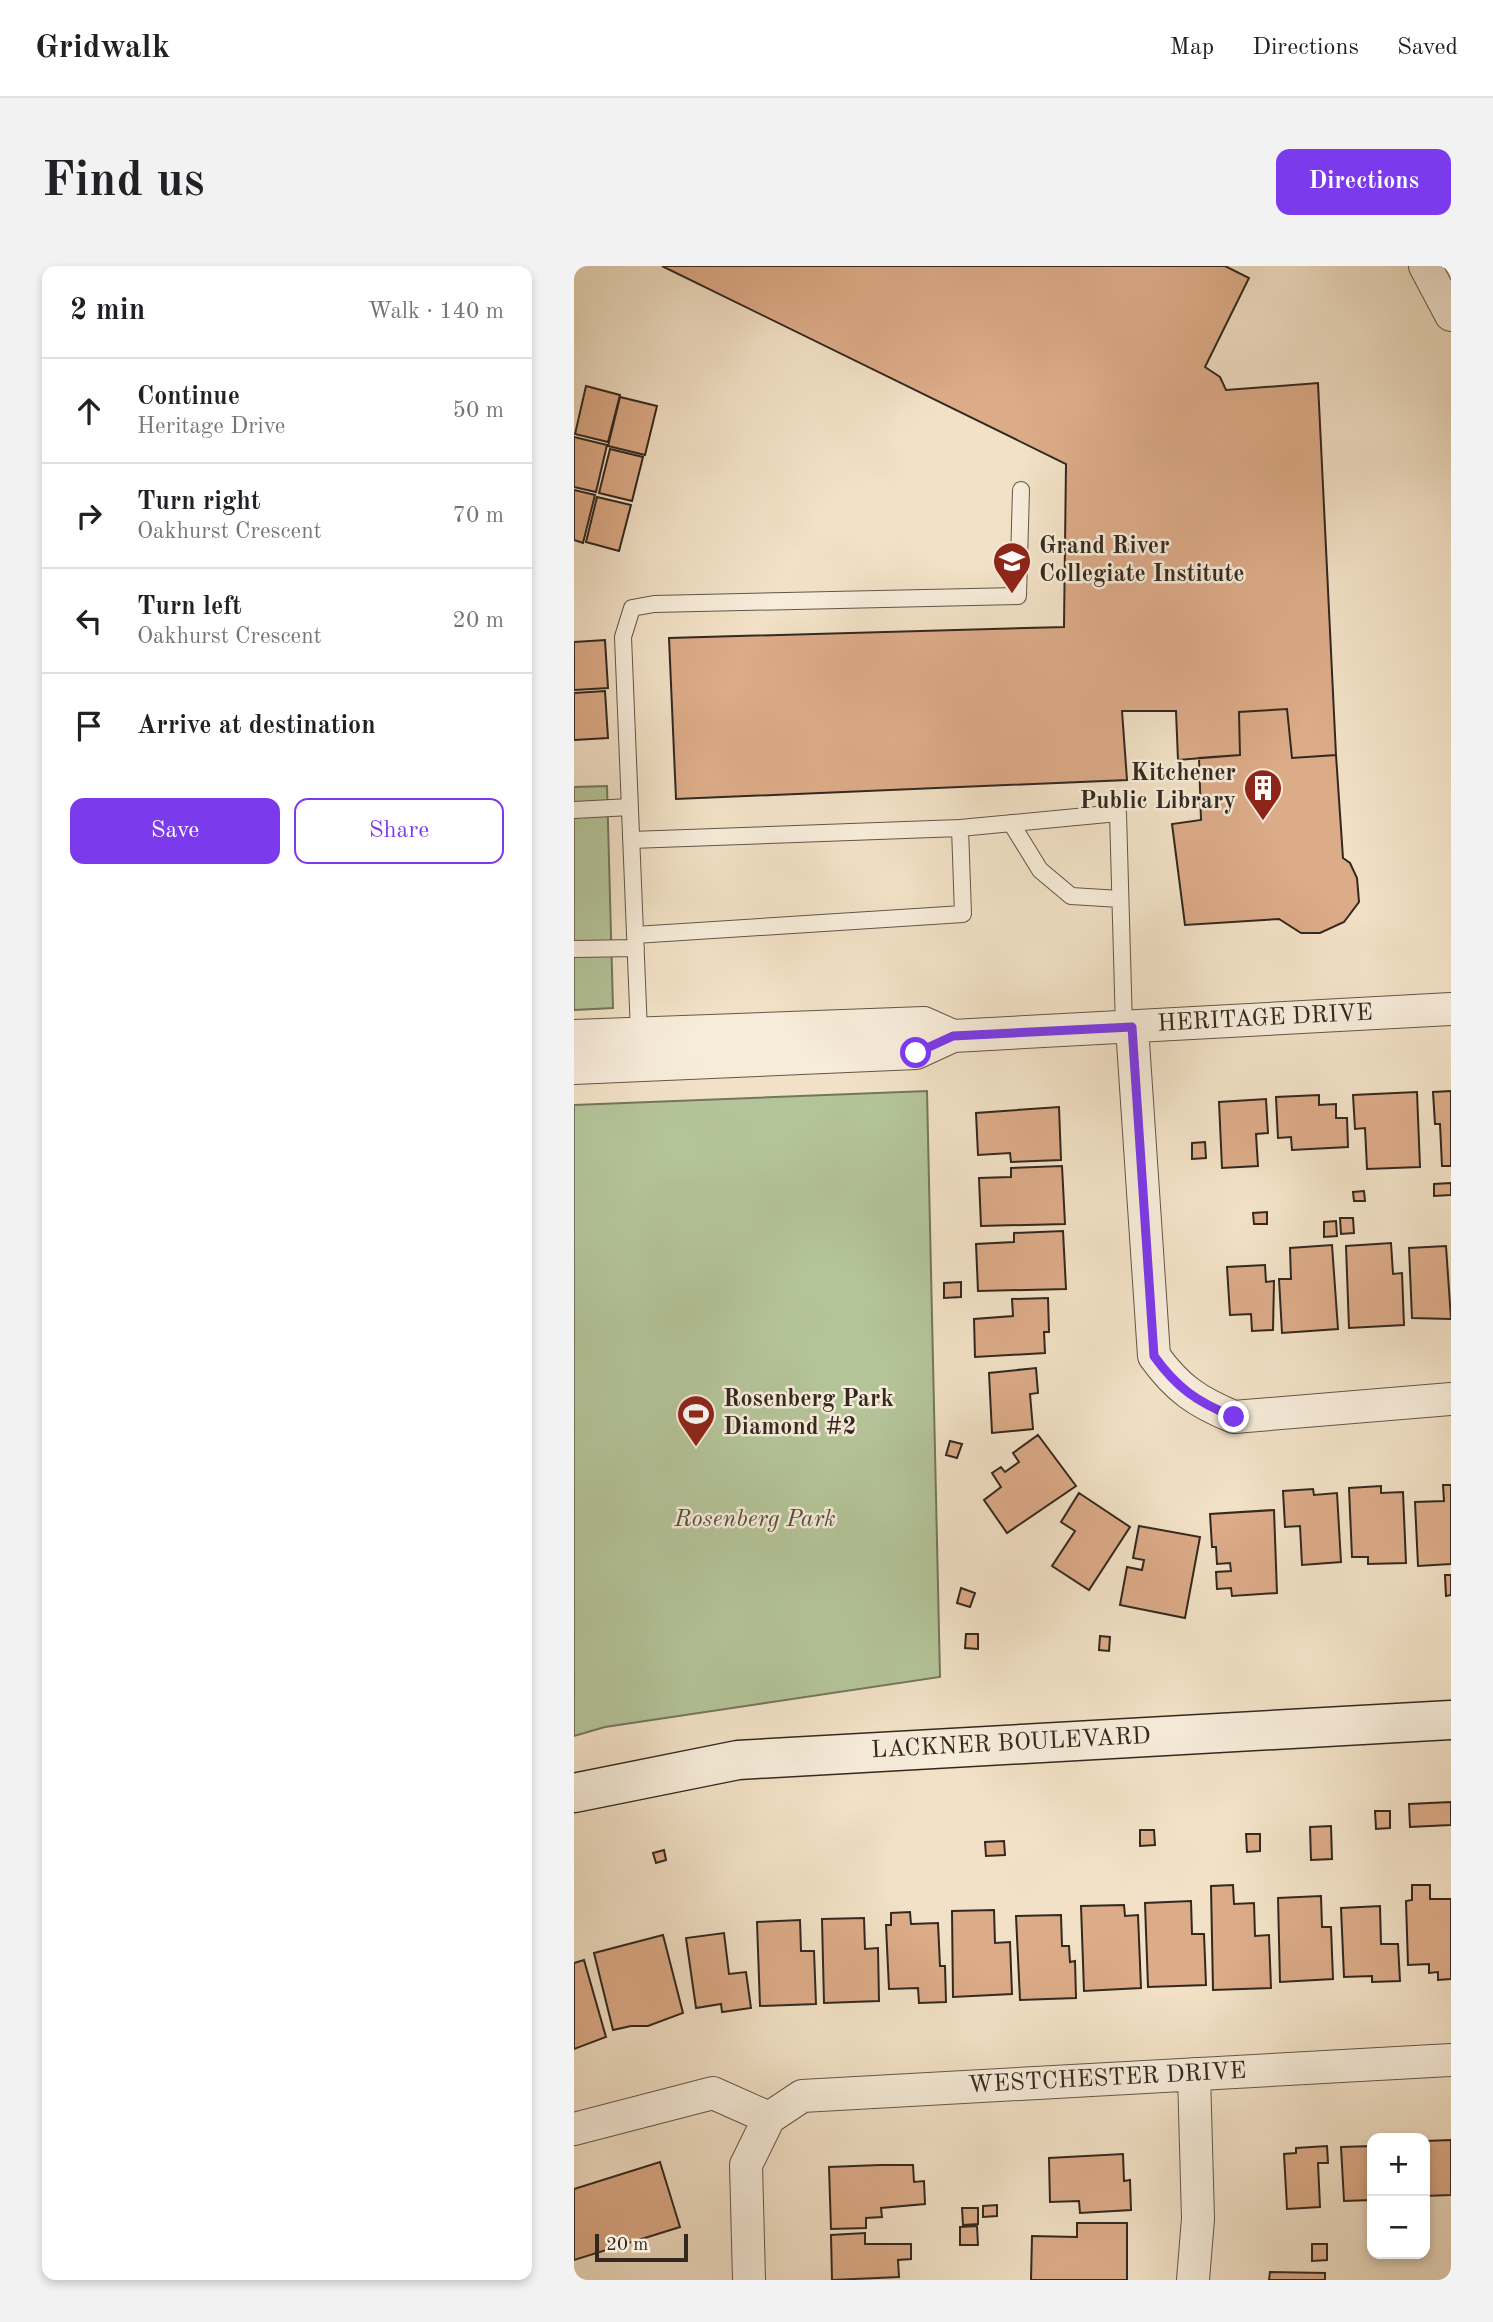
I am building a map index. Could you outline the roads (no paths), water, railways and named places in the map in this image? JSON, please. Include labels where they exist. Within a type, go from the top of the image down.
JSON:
[{"type":"main road","name":"LACKNER BOULEVARD","points":[[574,1793],[738,1760],[1451,1720]]},
{"type":"street","points":[[1425,266],[1451,315]]},
{"type":"street","name":"HERITAGE DRIVE","points":[[574,1068],[916,1053],[953,1036],[1451,1009]]},
{"type":"street","name":"HERITAGE DRIVE","points":[[574,1036],[923,1024],[953,1036]]},
{"type":"street","points":[[1128,1027],[1154,1356],[1172,1382],[1205,1405],[1234,1417],[1451,1399]]},
{"type":"street","points":[[639,1032],[643,1065]]},
{"type":"street","name":"WESTCHESTER DRIVE","points":[[769,2118],[802,2096],[1451,2060]]},
{"type":"street","points":[[1193,2280],[1198,2219],[1194,2074]]},
{"type":"street","points":[[574,2129],[713,2093],[769,2118],[746,2165],[749,2280]]},
{"type":"lane","points":[[639,1032],[623,637],[632,608],[654,604],[1018,596],[1021,490]]},
{"type":"lane","points":[[574,810],[630,807]]},
{"type":"lane","points":[[631,839],[960,828],[1118,813],[1128,1027]]},
{"type":"lane","points":[[1011,823],[1040,870],[1071,896],[1120,899]]},
{"type":"lane","points":[[574,949],[963,914],[960,828]]},
{"type":"place","name":"Grand River Collegiate Institute","points":[[1012,595]]},
{"type":"place","name":"Kitchener Public Library","points":[[1263,822]]},
{"type":"place","name":"Rosenberg Park Diamond #2","points":[[696,1448]]},
{"type":"park label","name":"Rosenberg Park","points":[[755,1520]]}]
